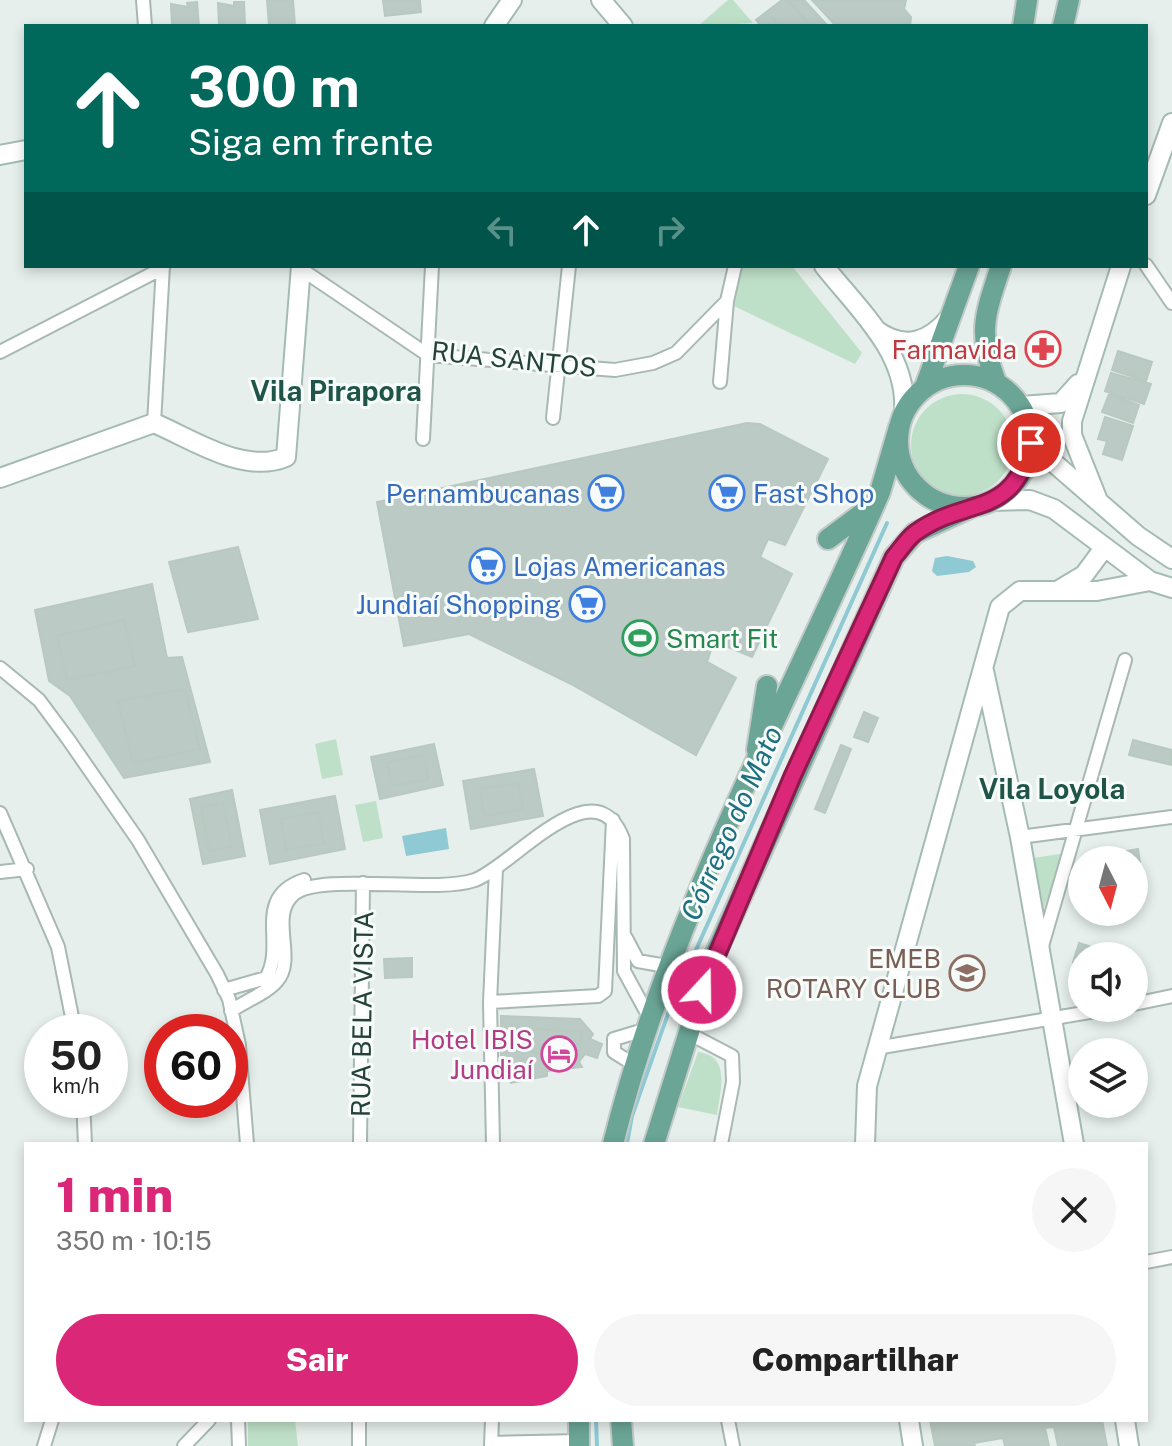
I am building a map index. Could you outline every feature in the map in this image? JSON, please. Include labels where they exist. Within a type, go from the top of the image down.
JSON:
[{"type":"main road","points":[[1023,24],[1027,0]]},
{"type":"main road","points":[[1063,24],[1069,0]]},
{"type":"main road","points":[[614,1142],[633,1064],[666,966],[874,504],[901,419],[925,387],[968,268]]},
{"type":"main road","points":[[996,382],[983,334],[1000,268]]},
{"type":"main road","points":[[655,1142],[709,968],[894,557],[915,533],[1009,491],[1020,477],[1031,443],[1021,406],[996,382],[965,374],[941,378],[925,387]]},
{"type":"main road","points":[[901,419],[901,463],[922,492],[937,502],[983,504]]},
{"type":"main road","points":[[828,539],[874,504]]},
{"type":"main road","points":[[755,769],[767,686]]},
{"type":"main road","points":[[621,1422],[623,1446]]},
{"type":"street","points":[[143,0],[145,24]]},
{"type":"street","points":[[495,24],[512,0]]},
{"type":"street","points":[[601,0],[621,24]]},
{"type":"street","points":[[1148,189],[1172,123]]},
{"type":"street","points":[[0,155],[24,150]]},
{"type":"street","points":[[0,352],[161,268]]},
{"type":"street","points":[[154,423],[163,268]]},
{"type":"street","points":[[0,478],[154,423],[245,461],[276,461],[286,457],[301,268]]},
{"type":"street","name":"RUA SANTOS","points":[[302,268],[428,355],[615,370],[653,363],[676,353],[693,340],[727,301]]},
{"type":"street","points":[[423,439],[432,268]]},
{"type":"street","points":[[553,418],[569,268]]},
{"type":"street","points":[[720,382],[727,301],[735,268]]},
{"type":"street","points":[[826,268],[874,328],[899,367],[905,391],[901,419]]},
{"type":"street","points":[[1097,498],[1072,435],[1073,411],[1120,268]]},
{"type":"street","points":[[1148,268],[1172,303]]},
{"type":"street","points":[[874,328],[888,339],[913,342],[930,337],[951,316]]},
{"type":"street","points":[[1021,406],[1061,403],[1084,375]]},
{"type":"street","points":[[1031,443],[1138,536],[1172,559]]},
{"type":"street","points":[[983,504],[1030,500],[1041,503],[1067,517],[1150,581],[1172,588]]},
{"type":"street","points":[[1059,590],[1084,575],[1104,548]]},
{"type":"street","points":[[865,1142],[867,1086],[876,1048],[965,722],[984,669],[1000,607],[1009,596],[1020,591],[1097,591],[1150,581]]},
{"type":"street","points":[[1040,953],[1125,660]]},
{"type":"street","points":[[0,668],[39,700],[138,840],[224,990],[231,1011],[246,1097],[247,1142]]},
{"type":"street","points":[[984,669],[1020,837],[1074,1142]]},
{"type":"street","points":[[224,990],[249,986],[266,978],[271,970],[273,917],[284,890],[304,880],[465,883],[496,869],[571,815],[594,810],[613,820],[625,848],[624,971],[646,1022]]},
{"type":"street","points":[[0,813],[27,869],[58,947],[71,1014]]},
{"type":"street","points":[[1020,837],[1172,817]]},
{"type":"street","points":[[490,1002],[603,994],[608,982],[613,820]]},
{"type":"street","points":[[0,872],[27,869]]},
{"type":"street","points":[[493,1142],[490,1002],[496,869]]},
{"type":"street","points":[[231,1011],[271,986],[280,975],[285,907],[295,892],[306,888],[363,883]]},
{"type":"street","name":"RUA BELA VISTA","points":[[360,1142],[363,883]]},
{"type":"street","points":[[626,938],[638,961],[666,966]]},
{"type":"street","points":[[1148,1001],[1172,996]]},
{"type":"street","points":[[876,1048],[1068,1017]]},
{"type":"street","points":[[688,1033],[732,1056],[733,1082],[721,1142]]},
{"type":"street","points":[[84,1118],[85,1142]]},
{"type":"street","points":[[1148,1262],[1172,1257]]},
{"type":"street","points":[[44,1446],[51,1422]]},
{"type":"street","points":[[184,1446],[207,1422]]},
{"type":"street","points":[[238,1422],[239,1446]]},
{"type":"street","points":[[359,1422],[359,1446]]},
{"type":"street","points":[[492,1422],[491,1445],[579,1436]]},
{"type":"street","points":[[728,1422],[733,1446]]},
{"type":"street","points":[[909,1422],[913,1446]]},
{"type":"street","points":[[1125,1422],[1129,1446]]},
{"type":"green space","points":[[728,0],[733,0],[753,23],[735,24],[700,24]]},
{"type":"green space","points":[[742,268],[794,268],[862,353],[855,364],[734,306]]},
{"type":"green space","points":[[962,394],[982,397],[1005,416],[1010,425],[1013,445],[1010,465],[991,488],[982,493],[962,496],[942,493],[919,474],[914,465],[911,445],[914,425],[933,402],[942,397]]},
{"type":"green space","points":[[336,739],[343,775],[322,779],[315,744]]},
{"type":"green space","points":[[376,801],[383,838],[363,842],[355,805]]},
{"type":"green space","points":[[1066,853],[1041,915],[1027,859]]},
{"type":"green space","points":[[698,1052],[709,1055],[720,1067],[717,1115],[678,1107]]},
{"type":"green space","points":[[248,1422],[295,1422],[298,1446],[248,1446]]},
{"type":"water","points":[[947,556],[973,561],[976,567],[969,572],[937,576],[932,571],[935,558]]},
{"type":"water","points":[[446,828],[449,849],[406,856],[402,836]]},
{"type":"building","points":[[267,0],[293,0],[295,24],[269,24]]},
{"type":"building","points":[[383,0],[420,1],[421,12],[385,16]]},
{"type":"building","points":[[782,0],[804,0],[826,24],[759,24],[756,20]]},
{"type":"building","points":[[782,0],[788,0],[809,24],[778,24],[767,12]]},
{"type":"building","points":[[812,0],[906,0],[904,9],[911,17],[910,24],[834,24]]},
{"type":"building","points":[[197,2],[199,24],[172,24],[171,4],[188,7],[187,3]]},
{"type":"building","points":[[234,2],[244,2],[245,24],[219,24],[218,3],[234,6]]},
{"type":"building","points":[[1118,351],[1152,362],[1146,381],[1112,370]]},
{"type":"building","points":[[1111,373],[1151,384],[1144,404],[1105,391]]},
{"type":"building","points":[[1109,394],[1139,405],[1133,423],[1102,412]]},
{"type":"building","points":[[1105,417],[1133,426],[1122,460],[1103,454],[1107,441],[1098,439]]},
{"type":"building","name":"Jundiaí Shopping","points":[[747,423],[760,424],[828,459],[785,545],[768,539],[760,557],[792,574],[752,657],[714,641],[707,662],[736,678],[696,755],[571,684],[469,634],[404,646],[377,502]]},
{"type":"building","points":[[238,547],[258,619],[188,632],[169,562]]},
{"type":"building","points":[[152,584],[167,658],[182,657],[210,762],[124,778],[70,696],[49,681],[35,610]]},
{"type":"building","points":[[124,620],[135,666],[67,680],[57,636]]},
{"type":"building","points":[[185,689],[200,749],[133,763],[118,701]]},
{"type":"building","points":[[864,712],[878,718],[868,742],[854,737]]},
{"type":"building","points":[[1133,740],[1172,750],[1172,765],[1129,755]]},
{"type":"building","points":[[434,744],[443,785],[380,799],[371,757]]},
{"type":"building","points":[[841,745],[851,749],[825,813],[815,809]]},
{"type":"building","points":[[423,755],[428,779],[392,786],[387,763]]},
{"type":"building","points":[[534,769],[543,816],[471,829],[463,781]]},
{"type":"building","points":[[518,783],[523,809],[485,816],[480,789]]},
{"type":"building","points":[[232,790],[245,856],[203,864],[190,799]]},
{"type":"building","points":[[335,796],[345,849],[270,864],[260,810]]},
{"type":"building","points":[[223,803],[231,847],[209,851],[201,807]]},
{"type":"building","points":[[319,812],[324,843],[286,850],[281,819]]},
{"type":"building","points":[[412,958],[412,977],[385,978],[384,959]]},
{"type":"building","points":[[501,1016],[580,1019],[593,1034],[590,1039],[602,1044],[597,1058],[585,1054],[579,1062],[582,1067],[547,1071],[547,1076],[511,1083],[505,1074],[501,1074]]},
{"type":"building","points":[[513,1028],[582,1032],[579,1056],[513,1050]]},
{"type":"building","points":[[930,1422],[1102,1422],[1107,1446],[1058,1446],[1054,1427],[1045,1428],[1049,1446],[1005,1446],[1003,1438],[974,1443],[975,1446],[935,1446]]},
{"type":"waterway","name":"Córrego do Mato","points":[[627,1142],[632,1116],[670,1008],[887,523]]},
{"type":"waterway","name":"Córrego do Mato","points":[[596,1422],[597,1446]]},
{"type":"place","name":"Farmavida","points":[[1043,349]]},
{"type":"place","name":"Pernambucanas","points":[[606,493]]},
{"type":"place","name":"Fast Shop","points":[[727,493]]},
{"type":"place","name":"Lojas Americanas","points":[[487,566]]},
{"type":"place","name":"Jundiaí Shopping","points":[[587,604]]},
{"type":"place","name":"Smart Fit","points":[[640,638]]},
{"type":"place","name":"EMEB ROTARY CLUB","points":[[967,973]]},
{"type":"place","name":"Hotel IBIS Jundiaí","points":[[559,1054]]},
{"type":"district","name":"Vila Pirapora","points":[[336,390]]},
{"type":"district","name":"Vila Loyola","points":[[1052,788]]},
{"type":"route","points":[[702,990],[793,775],[894,557],[915,533],[1009,491],[1020,477],[1031,443]]}]
